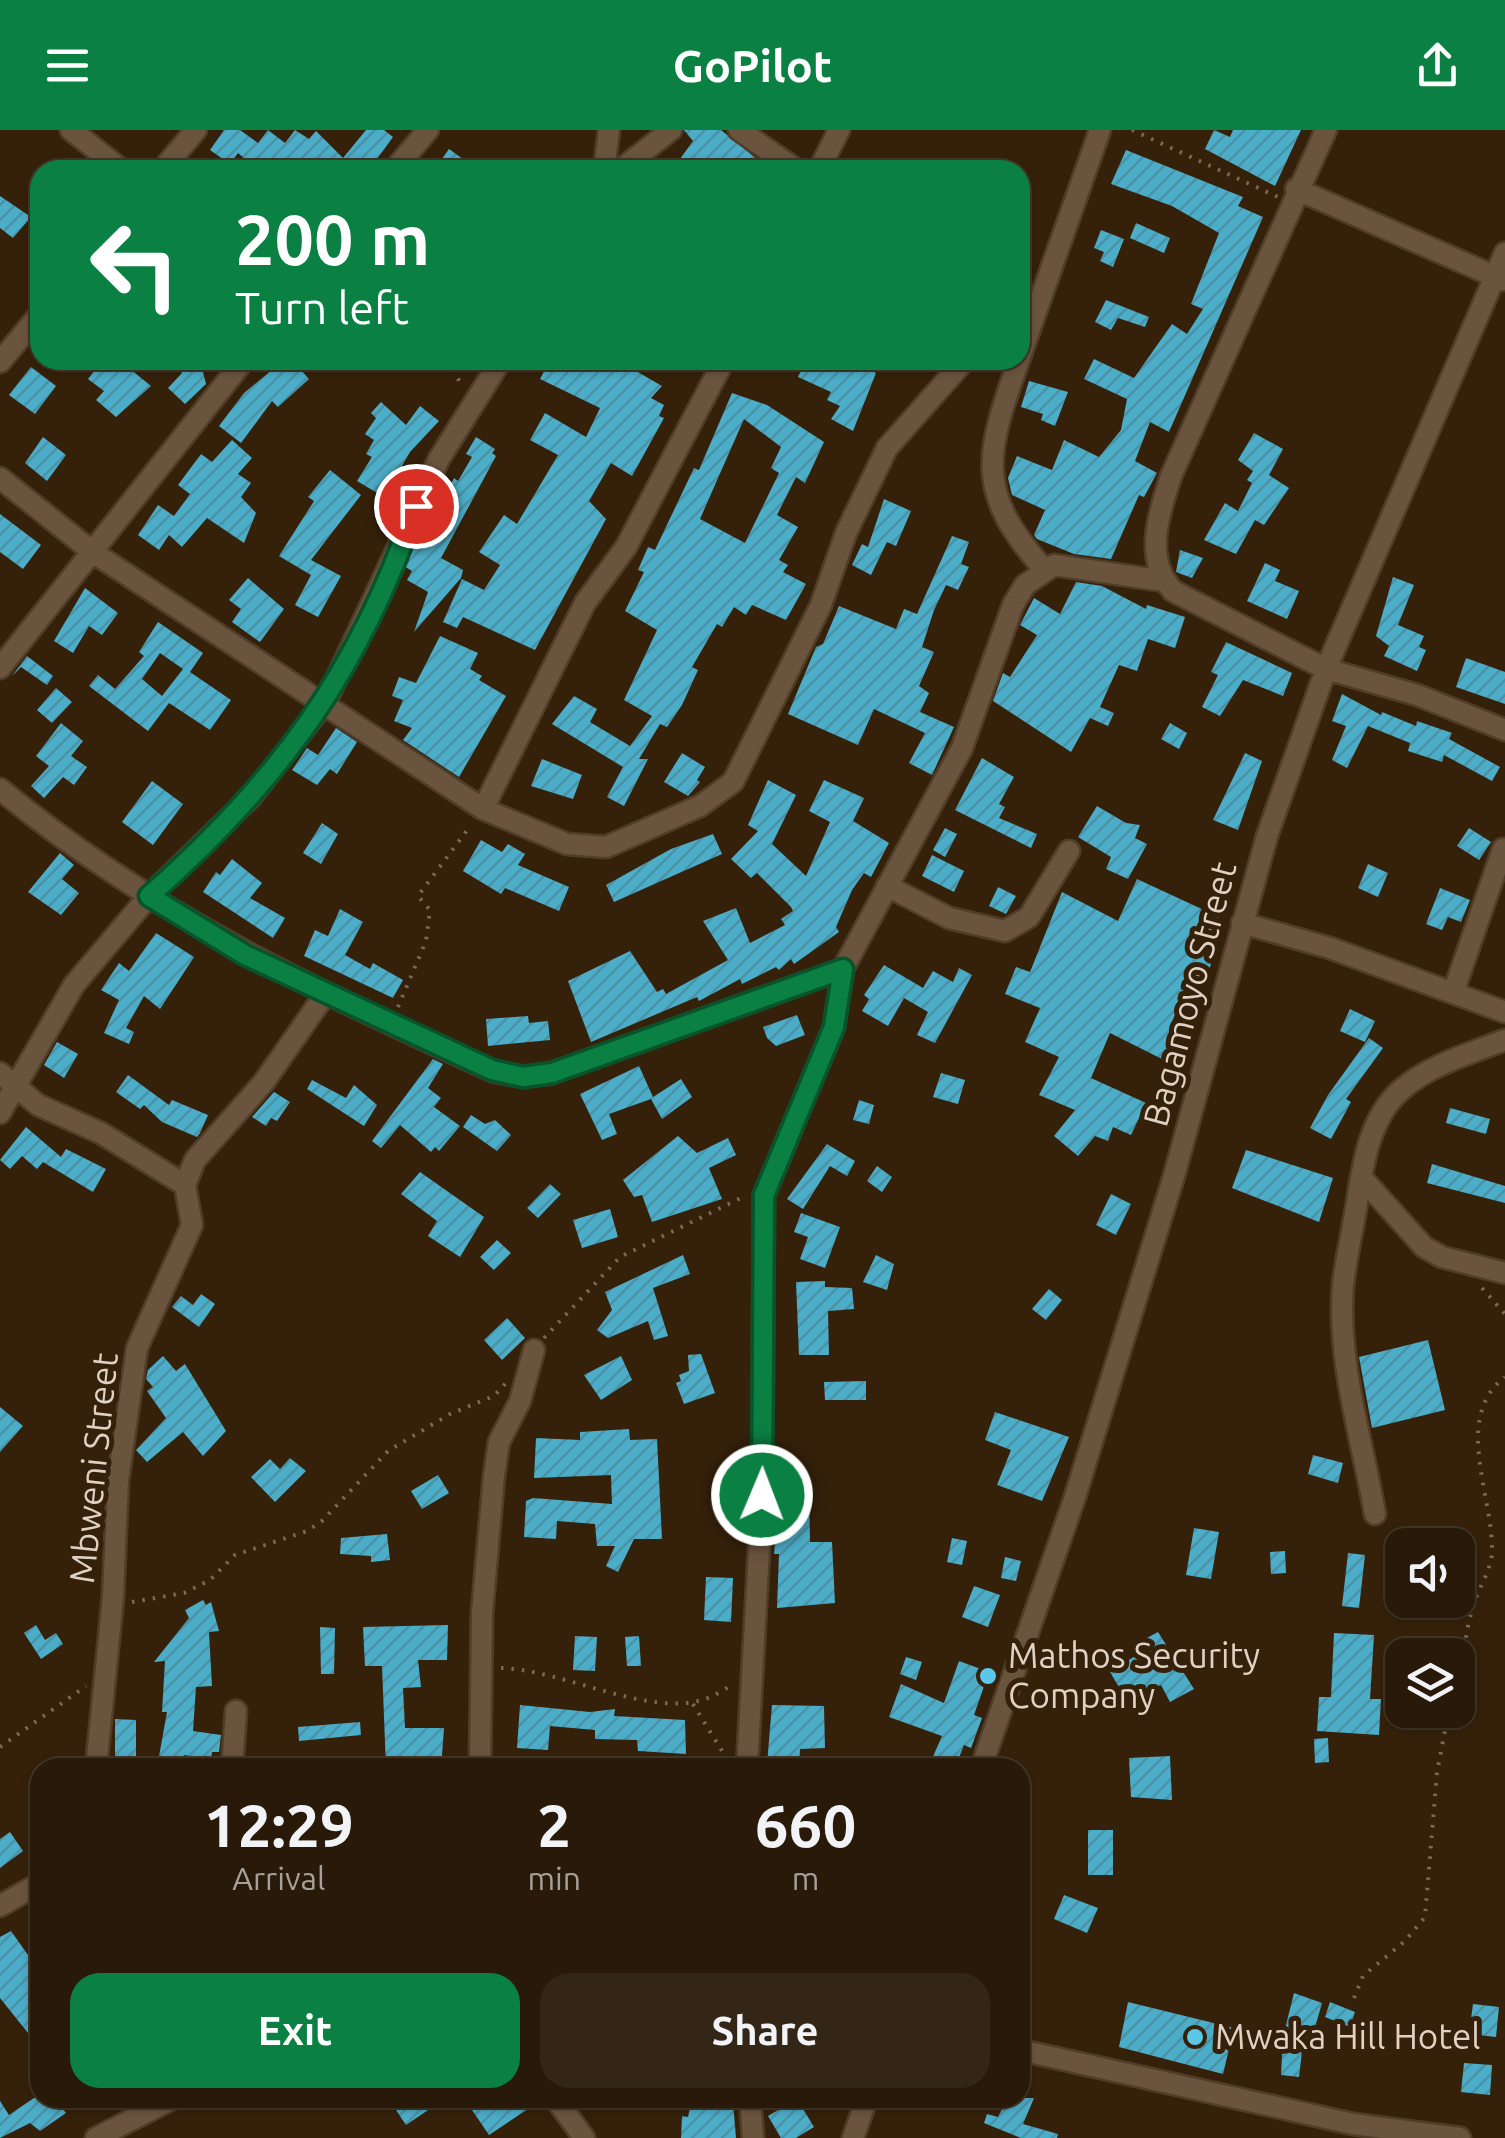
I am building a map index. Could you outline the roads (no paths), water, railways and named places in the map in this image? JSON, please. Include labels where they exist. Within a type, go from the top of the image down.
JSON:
[{"type":"street","points":[[71,130],[109,160]]},
{"type":"street","points":[[170,160],[196,130]]},
{"type":"street","points":[[402,160],[428,130]]},
{"type":"street","points":[[605,160],[609,130]]},
{"type":"street","points":[[633,160],[671,130]]},
{"type":"street","points":[[739,130],[782,160]]},
{"type":"street","points":[[825,160],[839,130]]},
{"type":"street","points":[[1030,327],[1100,130]]},
{"type":"street","points":[[1164,581],[1156,552],[1157,522],[1171,476],[1293,196],[1326,130]]},
{"type":"street","points":[[1293,196],[1500,279]]},
{"type":"street","name":"Bagamoyo Street","points":[[984,1758],[1074,1500],[1174,1176],[1267,836],[1326,668],[1500,279],[1505,253]]},
{"type":"street","points":[[1030,299],[1044,288]]},
{"type":"street","points":[[0,362],[30,326]]},
{"type":"street","points":[[0,668],[236,370]]},
{"type":"street","points":[[0,1113],[6,1079],[74,985],[149,896],[251,797],[326,701],[416,506],[495,370]]},
{"type":"street","points":[[483,809],[586,603],[626,546],[719,370]]},
{"type":"street","points":[[0,478],[94,552],[326,701],[483,809],[567,844],[592,848],[616,844],[718,795],[733,782],[821,605],[846,533],[887,448],[956,370]]},
{"type":"street","points":[[1015,370],[1002,414],[992,484],[995,500],[1012,533],[1043,568]]},
{"type":"street","points":[[748,1758],[762,1495],[762,1270],[768,1185],[834,1027],[843,969],[962,748],[1013,605],[1043,568],[1076,566],[1164,581],[1192,602],[1326,668],[1416,695],[1505,730]]},
{"type":"street","points":[[0,789],[149,896],[245,955],[492,1070],[523,1077],[552,1073],[624,1049],[843,969]]},
{"type":"street","points":[[1453,993],[1503,848]]},
{"type":"street","points":[[886,886],[949,918],[1004,931],[1029,918],[1068,851]]},
{"type":"street","points":[[1242,923],[1330,948],[1505,1012]]},
{"type":"street","points":[[6,1079],[38,1105],[101,1133],[185,1184],[210,1139],[264,1082],[326,993]]},
{"type":"street","points":[[1374,1514],[1352,1396],[1344,1322],[1344,1285],[1361,1178],[1382,1111],[1402,1090],[1424,1075],[1505,1040]]},
{"type":"street","points":[[1361,1178],[1393,1218],[1424,1247],[1442,1258],[1505,1273]]},
{"type":"street","name":"Mbweni Street","points":[[97,1758],[112,1603],[116,1503],[127,1434],[130,1381],[150,1315],[192,1225],[185,1184]]},
{"type":"street","points":[[480,1758],[481,1668],[500,1442],[520,1401],[534,1350]]},
{"type":"street","points":[[233,1758],[236,1711]]},
{"type":"street","points":[[0,1906],[30,1889]]},
{"type":"street","points":[[1030,2052],[1272,2108],[1460,2138]]},
{"type":"street","points":[[96,2138],[154,2108]]},
{"type":"street","points":[[562,2108],[584,2138]]},
{"type":"street","points":[[750,2108],[752,2138]]},
{"type":"street","points":[[853,2138],[864,2108]]},
{"type":"place","name":"Mathos Security Company","points":[[988,1676]]},
{"type":"place","name":"Mwaka Hill Hotel","points":[[1195,2037]]}]
